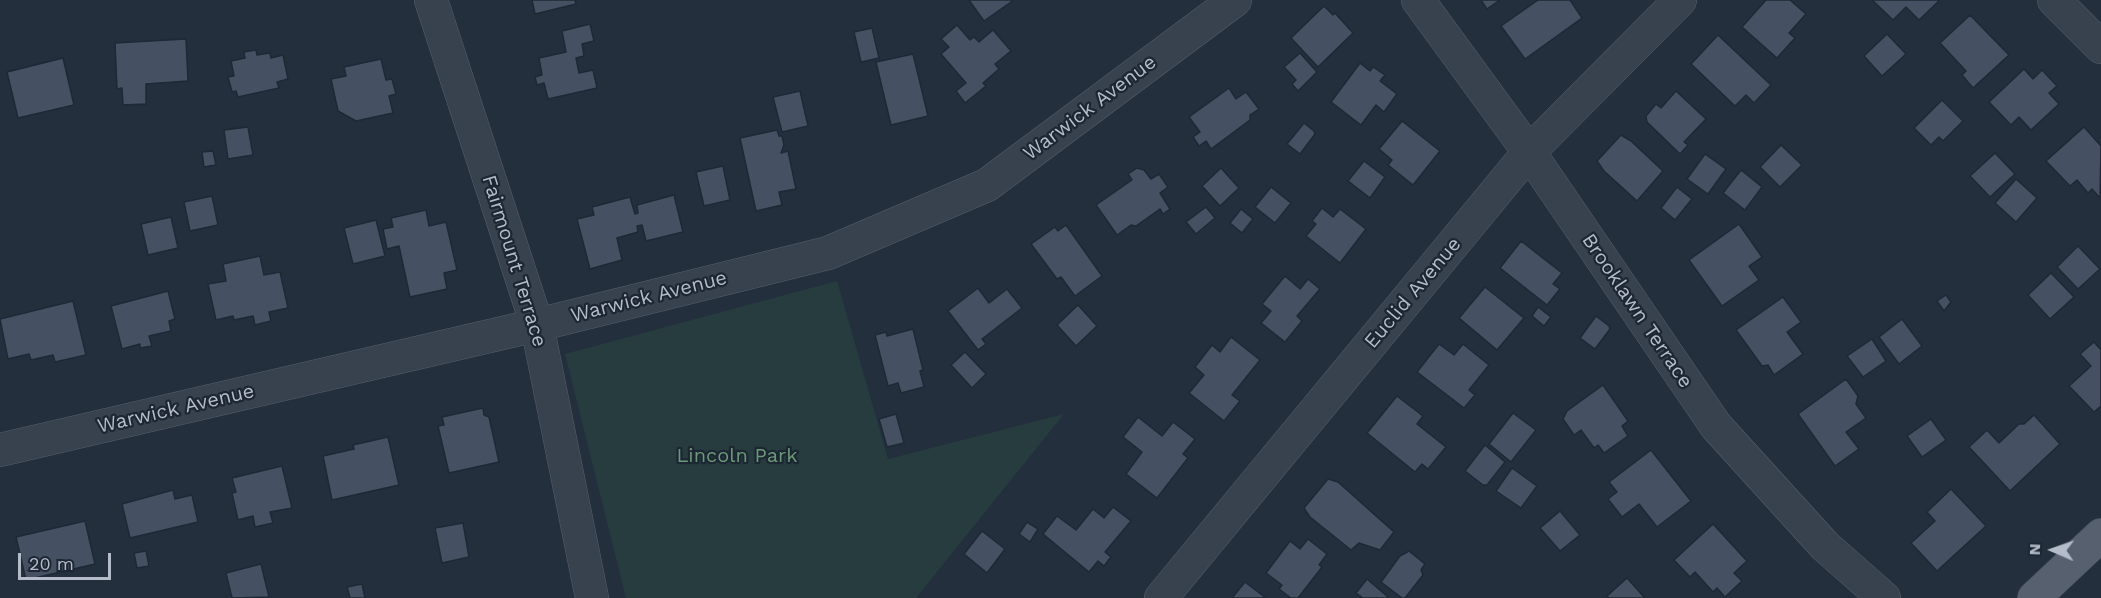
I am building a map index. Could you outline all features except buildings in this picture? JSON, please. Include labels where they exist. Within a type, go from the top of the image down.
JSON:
[{"type":"main road","points":[[2034,598],[2101,535]]},
{"type":"street","name":"Fairmount Terrace","points":[[431,0],[537,325],[592,598]]},
{"type":"street","name":"Warwick Avenue","points":[[0,450],[537,325],[828,253],[987,185],[1235,0]]},
{"type":"street","name":"Brooklawn Terrace","points":[[1418,0],[1529,152],[1716,426],[1825,546],[1884,598]]},
{"type":"street","name":"Euclid Avenue","points":[[1161,598],[1529,152],[1680,0]]},
{"type":"street","points":[[2054,0],[2101,47]]},
{"type":"green space","name":"Lincoln Park","points":[[837,281],[888,459],[1064,414],[916,598],[626,598],[565,354]]}]
